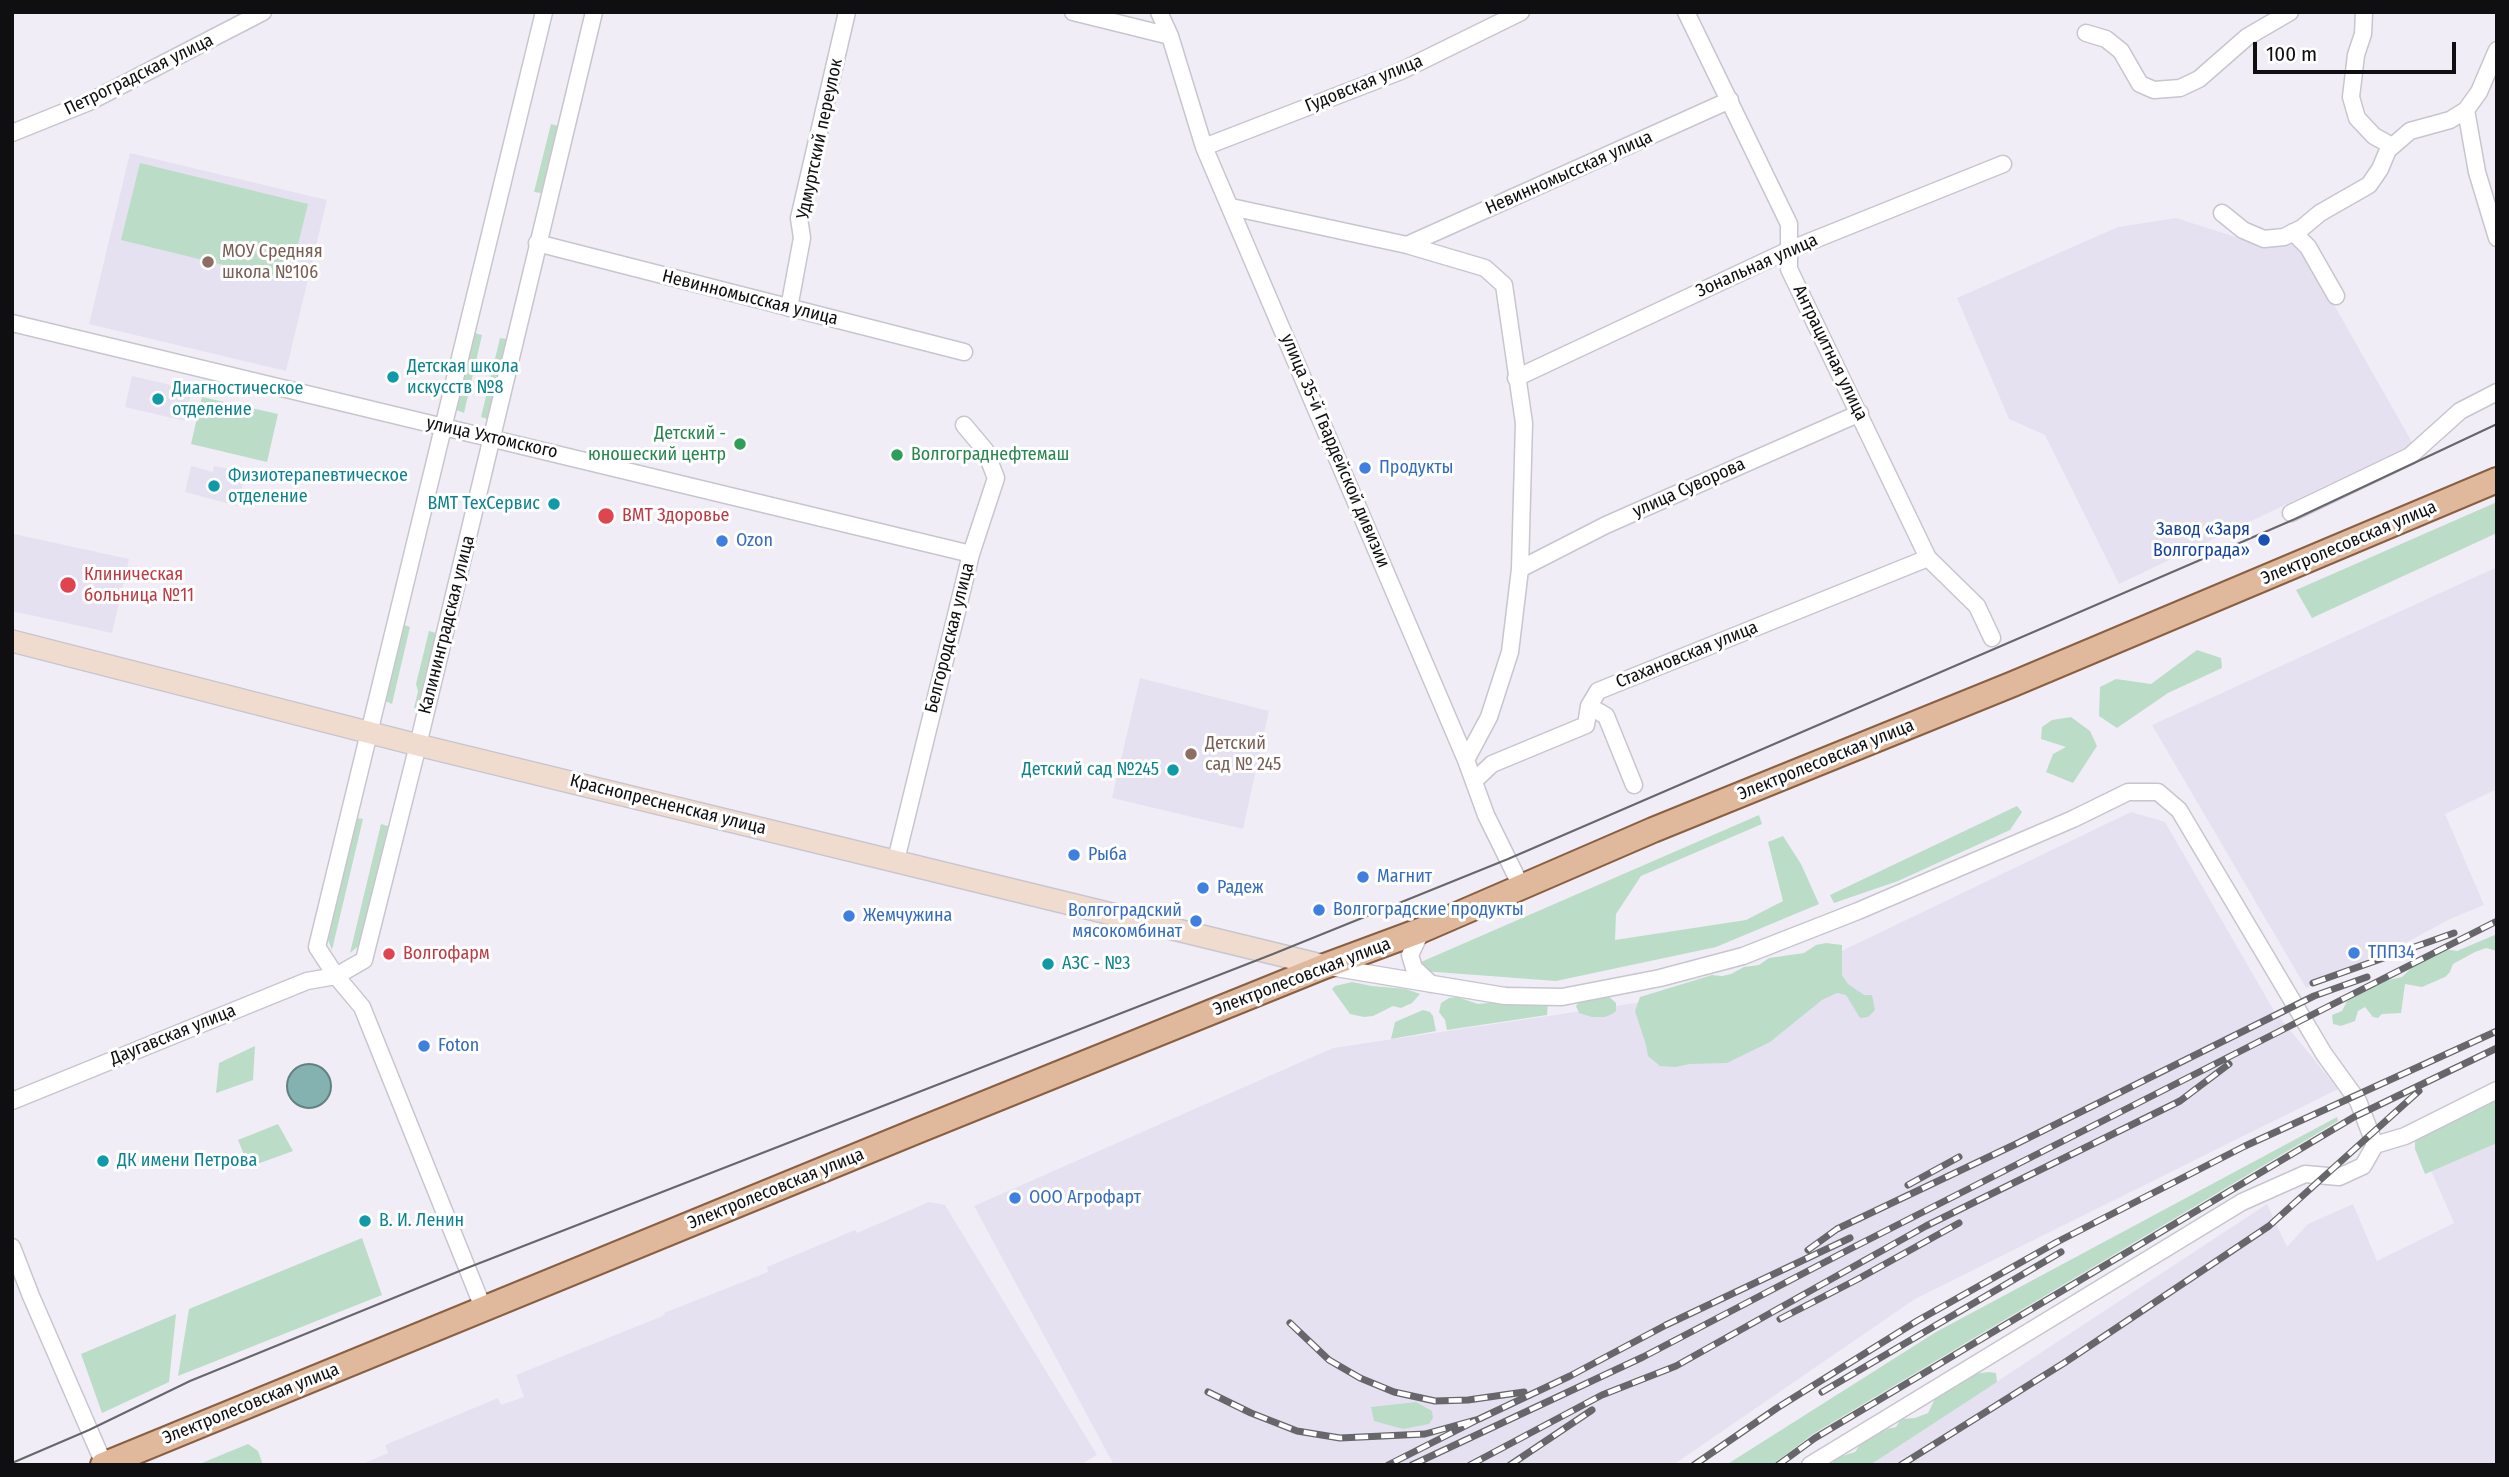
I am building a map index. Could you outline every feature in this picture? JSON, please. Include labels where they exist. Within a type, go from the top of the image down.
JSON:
[{"type":"main road","name":"Электролесовская улица","points":[[103,1465],[1325,966],[1422,930],[1521,886],[2052,668],[2497,480]]},
{"type":"street","name":"Петроградская улица","points":[[12,133],[89,102],[263,12]]},
{"type":"street","points":[[484,1310],[362,1007],[336,976],[317,947],[544,12]]},
{"type":"street","name":"Калининградская улица","points":[[336,976],[364,960],[594,12]]},
{"type":"street","name":"Удмуртский переулок","points":[[789,308],[802,238],[799,218],[847,12]]},
{"type":"street","points":[[1073,12],[1170,36]]},
{"type":"street","name":"улица 35-й Гвардейской дивизии","points":[[1159,12],[1170,36],[1204,147],[1466,760],[1486,815],[1521,886]]},
{"type":"street","name":"Гудовская улица","points":[[1204,147],[1401,71],[1521,12]]},
{"type":"street","name":"Антрацитная улица","points":[[1686,12],[1789,223],[1789,269],[1928,558],[1978,606],[1992,638]]},
{"type":"street","points":[[2086,33],[2106,39],[2121,51],[2140,84],[2154,90],[2180,88],[2199,79],[2248,37],[2290,12]]},
{"type":"street","points":[[2364,12],[2364,34],[2356,55],[2351,97],[2357,118],[2374,136],[2392,146]]},
{"type":"street","points":[[2222,213],[2243,230],[2264,239],[2284,237],[2293,232],[2369,185],[2380,169],[2388,149],[2410,131],[2450,120],[2466,110],[2479,92],[2497,50]]},
{"type":"street","name":"Невинномысская улица","points":[[1407,245],[1730,100]]},
{"type":"street","points":[[2466,110],[2477,172],[2497,239]]},
{"type":"street","name":"Зональная улица","points":[[1516,378],[1788,250],[2003,164]]},
{"type":"street","points":[[1231,207],[1407,245],[1485,268],[1504,285],[1524,423],[1520,569],[1510,652],[1489,716],[1466,760]]},
{"type":"street","points":[[2293,232],[2308,247],[2336,296]]},
{"type":"street","name":"Невинномысская улица","points":[[537,243],[964,352]]},
{"type":"street","name":"улица Ухтомского","points":[[12,323],[971,554]]},
{"type":"street","points":[[2291,513],[2410,456],[2460,411],[2497,392]]},
{"type":"street","name":"улица Суворова","points":[[1520,569],[1606,525],[1860,413]]},
{"type":"street","name":"Белгородская улица","points":[[896,860],[971,554],[996,478],[985,450],[964,425]]},
{"type":"street","name":"Стахановская улица","points":[[1474,781],[1492,764],[1586,725],[1589,706],[1598,691],[1928,558]]},
{"type":"street","name":"Краснопресненская улица","points":[[12,641],[418,745],[1325,966]]},
{"type":"street","points":[[1589,706],[1606,716],[1634,785]]},
{"type":"street","points":[[1325,966],[1505,996],[1562,997],[1660,978],[1744,956],[1868,907],[2128,792],[2158,792],[2179,810],[2324,1054],[2358,1101],[2375,1145]]},
{"type":"street","points":[[1422,930],[1410,955],[1414,968],[1431,984]]},
{"type":"street","name":"Даугавская улица","points":[[12,1101],[307,981],[336,976]]},
{"type":"street","points":[[1810,1465],[2242,1202],[2305,1174],[2339,1177],[2363,1166],[2375,1145],[2405,1136],[2497,1090]]},
{"type":"street","points":[[12,1247],[30,1296],[103,1465]]},
{"type":"shaded area","points":[[551,124],[558,126],[541,193],[534,192]]},
{"type":"shaded area","name":"МОУ Средняя школа №106","points":[[130,153],[327,200],[286,371],[89,324]]},
{"type":"shaded area","points":[[140,163],[308,204],[289,281],[121,240]]},
{"type":"shaded area","points":[[2176,218],[2264,246],[2299,243],[2413,444],[2119,584],[2045,435],[2009,419],[1957,298],[2118,227]]},
{"type":"shaded area","points":[[475,333],[482,335],[464,413],[456,410]]},
{"type":"shaded area","points":[[500,338],[507,339],[487,419],[481,417]]},
{"type":"shaded area","name":"Диагностическое отделение","points":[[132,376],[192,390],[185,421],[125,407]]},
{"type":"shaded area","points":[[202,397],[278,414],[267,462],[191,444]]},
{"type":"shaded area","name":"Физиотерапевтическое отделение","points":[[191,466],[213,472],[214,466],[229,469],[228,476],[244,480],[237,506],[185,492]]},
{"type":"shaded area","points":[[2497,502],[2497,533],[2312,618],[2296,590]]},
{"type":"shaded area","name":"Клиническая больница №11","points":[[14,534],[129,559],[112,633],[12,611]]},
{"type":"shaded area","points":[[2497,567],[2497,789],[2445,814],[2484,905],[2450,919],[2383,955],[2306,988],[2152,725]]},
{"type":"shaded area","points":[[404,625],[410,627],[392,704],[385,701]]},
{"type":"shaded area","points":[[429,631],[436,633],[417,709],[414,708],[418,691],[416,684]]},
{"type":"shaded area","points":[[2197,650],[2221,658],[2222,668],[2168,693],[2117,728],[2099,716],[2100,687],[2116,679],[2151,684]]},
{"type":"shaded area","name":"Детский сад № 245","points":[[1140,678],[1269,711],[1243,829],[1112,798]]},
{"type":"shaded area","points":[[2071,717],[2090,731],[2097,746],[2073,783],[2046,772],[2053,754],[2066,747],[2041,739],[2042,727],[2052,720]]},
{"type":"shaded area","points":[[2017,806],[2022,812],[2010,830],[1898,881],[1834,903],[1830,895]]},
{"type":"shaded area","points":[[2131,812],[2165,822],[2273,1009],[2338,1089],[1915,1299],[1673,1465],[1114,1465],[974,1206],[1333,1048],[1777,982]]},
{"type":"shaded area","points":[[1759,815],[1762,824],[1641,876],[1616,914],[1615,940],[1746,920],[1783,901],[1768,842],[1783,836],[1801,864],[1819,904],[1716,947],[1556,981],[1423,971],[1421,962]]},
{"type":"shaded area","points":[[357,818],[363,819],[332,950],[328,940]]},
{"type":"shaded area","points":[[381,824],[388,826],[360,945],[350,953]]},
{"type":"shaded area","points":[[2497,934],[2497,951],[2486,948],[2475,952],[2453,964],[2445,977],[2422,987],[2405,984],[2401,1013],[2382,1014],[2378,1018],[2373,1017],[2365,1007],[2358,1011],[2355,1021],[2341,1026],[2333,1024],[2332,1015],[2342,1011],[2347,1001],[2379,982],[2402,977],[2427,953],[2445,949],[2457,951]]},
{"type":"shaded area","points":[[1816,945],[1842,945],[1842,975],[1848,984],[1864,995],[1872,995],[1875,1010],[1868,1017],[1860,1018],[1846,995],[1837,993],[1822,1000],[1770,1042],[1727,1063],[1660,1066],[1648,1056],[1635,1011],[1640,997],[1712,975],[1731,974],[1744,967],[1759,965],[1769,958],[1804,953]]},
{"type":"shaded area","points":[[1352,982],[1406,989],[1420,994],[1412,1003],[1401,1008],[1393,1006],[1373,1016],[1364,1017],[1350,1014],[1332,989]]},
{"type":"shaded area","points":[[1607,995],[1616,1003],[1616,1011],[1612,1014],[1592,1017],[1579,1013],[1576,1006],[1579,1002]]},
{"type":"shaded area","points":[[1457,997],[1478,1004],[1508,1001],[1531,1005],[1548,1002],[1547,1015],[1447,1030],[1445,1020],[1439,1012],[1441,1003]]},
{"type":"shaded area","points":[[1423,1010],[1433,1016],[1436,1031],[1391,1039],[1395,1022]]},
{"type":"shaded area","points":[[255,1046],[253,1080],[216,1093],[219,1063]]},
{"type":"shaded area","points":[[309,1064],[324,1071],[331,1086],[324,1101],[309,1108],[294,1101],[287,1086],[294,1071]]},
{"type":"shaded area","points":[[2497,1096],[2497,1143],[2425,1174],[2415,1149],[2415,1142],[2420,1136]]},
{"type":"shaded area","points":[[2497,1108],[2497,1465],[1870,1465],[2267,1204],[2287,1247],[2308,1224],[2353,1204],[2377,1261],[2454,1223],[2419,1143]]},
{"type":"shaded area","points":[[2337,1117],[2338,1121],[1813,1434],[1772,1465],[1726,1465],[1936,1332]]},
{"type":"shaded area","points":[[278,1124],[293,1151],[249,1167],[238,1140]]},
{"type":"shaded area","points":[[929,1202],[945,1205],[1097,1455],[1080,1465],[360,1465],[388,1453],[385,1445],[498,1398],[501,1405],[524,1397],[516,1375],[768,1272],[767,1267],[855,1230],[857,1233]]},
{"type":"shaded area","points":[[362,1238],[382,1295],[178,1376],[189,1309]]},
{"type":"shaded area","points":[[176,1314],[169,1382],[102,1413],[81,1354]]},
{"type":"shaded area","points":[[1996,1373],[1997,1382],[1870,1465],[1831,1465],[1836,1458],[1855,1452],[1863,1440],[1896,1427],[1901,1419],[1928,1413],[1937,1395],[1945,1387],[1957,1387],[1973,1374]]},
{"type":"shaded area","points":[[1416,1402],[1432,1411],[1433,1418],[1429,1424],[1403,1429],[1374,1421],[1371,1407]]},
{"type":"shaded area","points":[[248,1444],[258,1451],[263,1465],[197,1465]]},
{"type":"tram line","points":[[12,1463],[89,1430],[190,1381],[467,1268],[1273,954],[1508,859],[2295,519],[2497,424]]},
{"type":"railway","points":[[1412,1465],[1643,1357],[2497,921]]},
{"type":"railway","points":[[2313,983],[2454,933]]},
{"type":"railway","points":[[1808,1250],[1837,1229],[2016,1144],[2314,996],[2367,977]]},
{"type":"railway","points":[[1694,1465],[1777,1408],[1917,1321],[2057,1242],[2245,1146],[2497,1031]]},
{"type":"railway","points":[[1778,1465],[1815,1438],[2354,1117],[2497,1048]]},
{"type":"railway","points":[[1470,1465],[1602,1395],[1676,1366],[1926,1226],[2180,1101],[2229,1064]]},
{"type":"railway","points":[[1901,1465],[2064,1363],[2269,1226],[2419,1091]]},
{"type":"railway","points":[[1908,1185],[1959,1157]]},
{"type":"railway","points":[[1780,1319],[1959,1223]]},
{"type":"railway","points":[[1479,1419],[1570,1376],[1666,1325],[1850,1238]]},
{"type":"railway","points":[[1822,1392],[2061,1252]]},
{"type":"railway","points":[[1290,1323],[1329,1360],[1360,1378],[1394,1392],[1435,1401],[1468,1400],[1524,1392]]},
{"type":"railway","points":[[1208,1392],[1297,1431],[1340,1438],[1425,1434],[1479,1419],[1388,1465]]},
{"type":"railway","points":[[1510,1465],[1592,1410]]},
{"type":"place","name":"МОУ Средняя школа №106","points":[[208,262]]},
{"type":"place","name":"Детская школа искусств №8","points":[[393,377]]},
{"type":"place","name":"Диагностическое отделение","points":[[158,399]]},
{"type":"place","name":"Детский - юношеский центр","points":[[740,444]]},
{"type":"place","name":"Волгограднефтемаш","points":[[897,455]]},
{"type":"place","name":"Продукты","points":[[1365,468]]},
{"type":"place","name":"Физиотерапевтическое отделение","points":[[214,486]]},
{"type":"place","name":"ВМТ ТехСервис","points":[[554,504]]},
{"type":"place","name":"ВМТ Здоровье","points":[[606,516]]},
{"type":"place","name":"Завод «Заря Волгограда»","points":[[2264,540]]},
{"type":"place","name":"Ozon","points":[[722,541]]},
{"type":"place","name":"Клиническая больница №11","points":[[68,585]]},
{"type":"place","name":"Детский сад № 245","points":[[1191,754]]},
{"type":"place","name":"Детский сад №245","points":[[1173,770]]},
{"type":"place","name":"Рыба","points":[[1074,855]]},
{"type":"place","name":"Магнит","points":[[1363,877]]},
{"type":"place","name":"Радеж","points":[[1203,888]]},
{"type":"place","name":"Волгоградские продукты","points":[[1319,910]]},
{"type":"place","name":"Жемчужина","points":[[849,916]]},
{"type":"place","name":"Волгоградский мясокомбинат","points":[[1196,921]]},
{"type":"place","name":"ТПП34","points":[[2354,953]]},
{"type":"place","name":"Волгофарм","points":[[389,954]]},
{"type":"place","name":"АЗС - №3","points":[[1048,964]]},
{"type":"place","name":"Foton","points":[[424,1046]]},
{"type":"place","name":"ДК имени Петрова","points":[[103,1161]]},
{"type":"place","name":"ООО Агрофарт","points":[[1015,1198]]},
{"type":"place","name":"В. И. Ленин","points":[[365,1221]]}]
